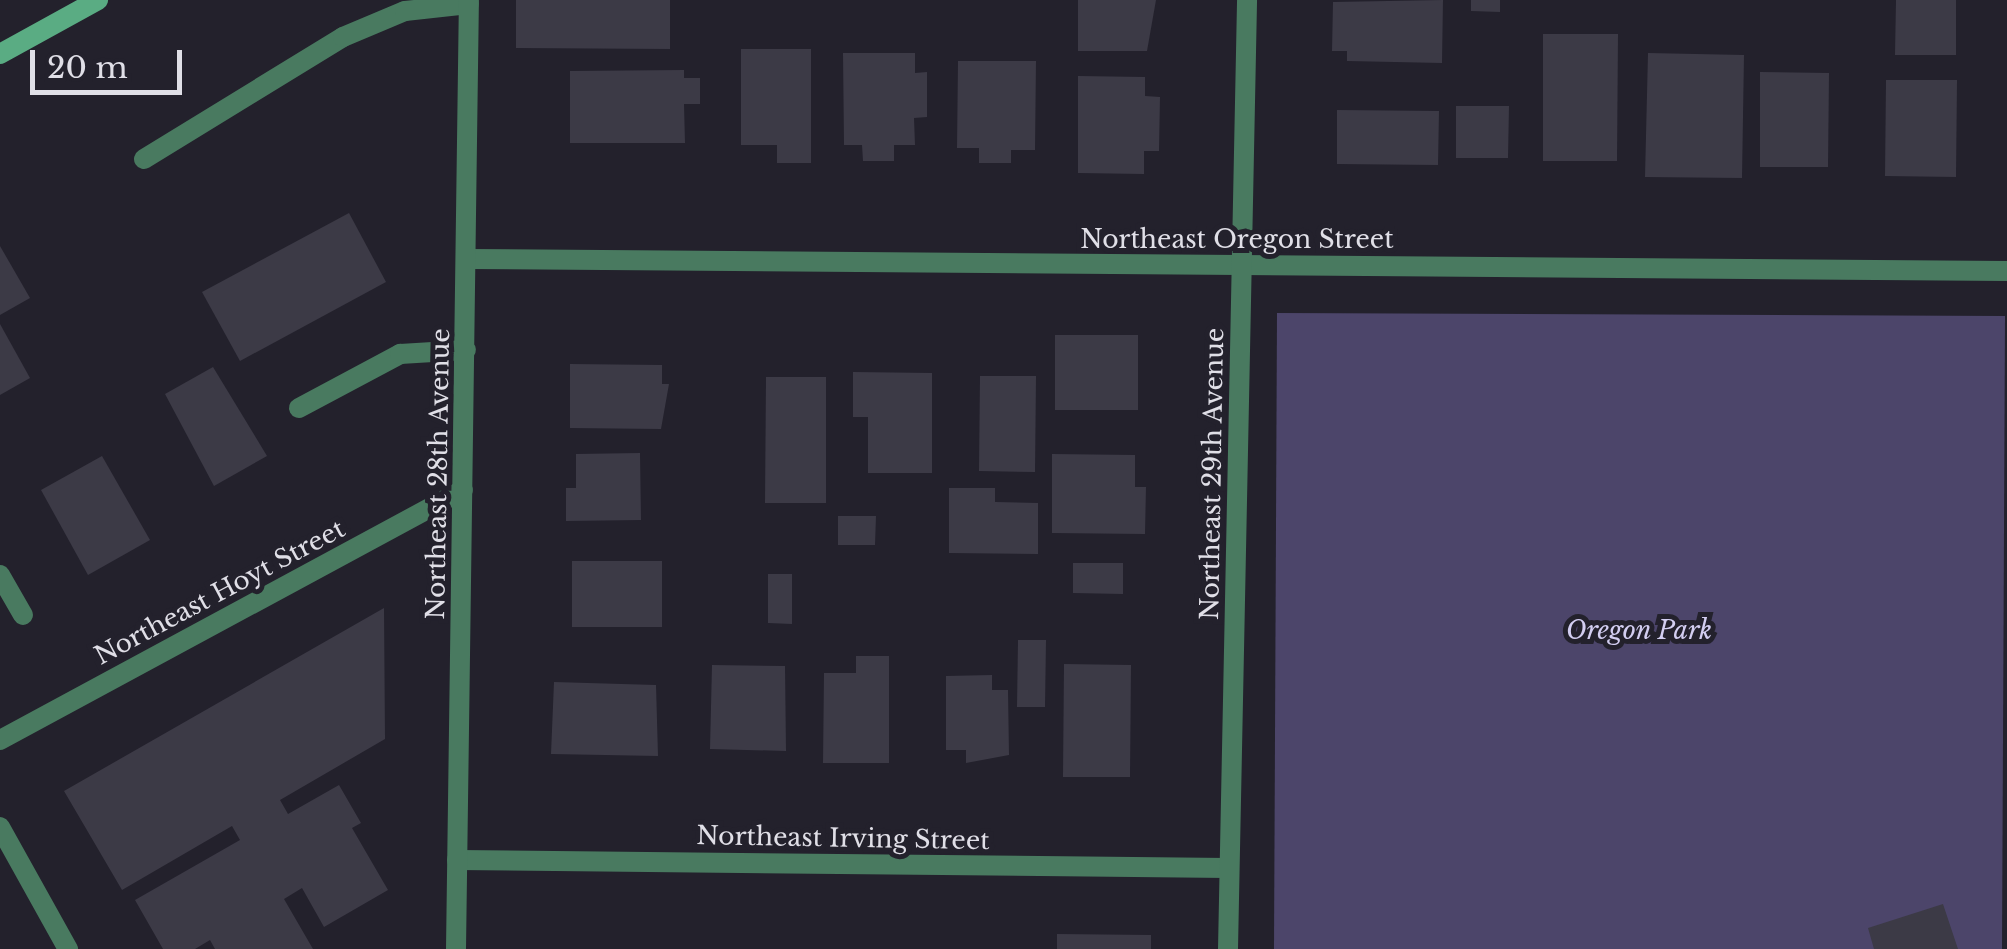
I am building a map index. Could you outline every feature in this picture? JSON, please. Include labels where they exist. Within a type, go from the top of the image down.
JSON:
[{"type":"main road","points":[[0,54],[98,0]]},
{"type":"street","name":"Northeast 29th Avenue","points":[[1228,949],[1247,0]]},
{"type":"street","points":[[144,159],[343,37],[405,11],[469,2]]},
{"type":"street","name":"Northeast 28th Avenue","points":[[456,949],[469,2]]},
{"type":"street","name":"Northeast Oregon Street","points":[[467,259],[2007,271]]},
{"type":"street","points":[[300,408],[400,354],[466,350]]},
{"type":"street","name":"Northeast Hoyt Street","points":[[0,740],[463,490]]},
{"type":"street","points":[[0,575],[23,615]]},
{"type":"street","points":[[0,828],[68,949]]},
{"type":"street","name":"Northeast Irving Street","points":[[457,860],[1228,868]]},
{"type":"green space","name":"Oregon Park","points":[[1277,313],[2005,316],[2002,949],[1274,949]]},
{"type":"building","points":[[516,0],[670,0],[670,49],[516,48]]},
{"type":"building","points":[[1078,0],[1156,0],[1147,51],[1078,51]]},
{"type":"building","points":[[1443,0],[1442,63],[1347,61],[1347,51],[1332,51],[1333,2]]},
{"type":"building","points":[[1471,0],[1500,0],[1500,12],[1471,11]]},
{"type":"building","points":[[1896,0],[1956,0],[1956,55],[1895,55]]},
{"type":"building","points":[[1543,34],[1618,34],[1617,161],[1543,161]]},
{"type":"building","points":[[741,49],[811,49],[811,163],[777,163],[777,145],[741,145]]},
{"type":"building","points":[[843,53],[915,53],[915,73],[927,72],[927,117],[914,118],[915,145],[894,145],[894,161],[863,161],[862,145],[844,145]]},
{"type":"building","points":[[1648,53],[1744,55],[1742,178],[1645,177]]},
{"type":"building","points":[[958,61],[1036,61],[1035,150],[1011,150],[1011,163],[979,163],[979,148],[957,148]]},
{"type":"building","points":[[684,70],[684,78],[700,78],[700,104],[684,104],[685,143],[570,143],[570,71]]},
{"type":"building","points":[[1760,72],[1829,73],[1828,167],[1760,167]]},
{"type":"building","points":[[1078,76],[1145,77],[1145,96],[1160,97],[1159,151],[1144,151],[1144,174],[1078,173]]},
{"type":"building","points":[[1886,80],[1957,80],[1956,177],[1885,176]]},
{"type":"building","points":[[1456,106],[1509,106],[1508,158],[1456,158]]},
{"type":"building","points":[[1337,110],[1439,111],[1438,165],[1337,164]]},
{"type":"building","points":[[349,213],[386,282],[240,361],[202,292]]},
{"type":"building","points":[[0,246],[30,298],[0,315]]},
{"type":"building","points":[[0,324],[30,378],[0,395]]},
{"type":"building","points":[[1055,335],[1138,335],[1138,410],[1055,410]]},
{"type":"building","points":[[570,364],[662,365],[662,384],[669,384],[661,429],[570,428]]},
{"type":"building","points":[[213,367],[267,456],[214,486],[165,394]]},
{"type":"building","points":[[853,372],[932,373],[932,473],[868,473],[868,417],[853,417]]},
{"type":"building","points":[[980,376],[1036,376],[1035,472],[979,471]]},
{"type":"building","points":[[766,377],[826,377],[826,503],[765,503]]},
{"type":"building","points":[[640,453],[641,520],[566,521],[566,488],[576,488],[576,454]]},
{"type":"building","points":[[1052,454],[1135,455],[1135,487],[1146,487],[1145,534],[1052,533]]},
{"type":"building","points":[[102,456],[150,540],[88,575],[41,490]]},
{"type":"building","points":[[949,488],[995,488],[995,502],[1038,503],[1038,554],[949,553]]},
{"type":"building","points":[[838,516],[876,516],[875,545],[838,545]]},
{"type":"building","points":[[572,561],[662,561],[662,627],[572,627]]},
{"type":"building","points":[[1073,563],[1123,563],[1123,594],[1073,593]]},
{"type":"building","points":[[768,574],[792,574],[792,624],[768,623]]},
{"type":"building","points":[[384,608],[385,739],[280,800],[288,814],[339,785],[361,823],[352,828],[388,890],[324,927],[302,888],[284,899],[313,949],[215,949],[210,940],[195,949],[163,949],[135,900],[240,840],[232,826],[122,890],[64,791]]},
{"type":"building","points":[[1018,640],[1046,640],[1045,707],[1017,707]]},
{"type":"building","points":[[856,656],[889,656],[889,763],[823,763],[824,673],[856,673]]},
{"type":"building","points":[[1064,664],[1131,665],[1130,777],[1063,777]]},
{"type":"building","points":[[712,665],[785,666],[786,751],[710,749]]},
{"type":"building","points":[[992,675],[992,690],[1008,690],[1009,755],[966,763],[966,750],[946,750],[946,676]]},
{"type":"building","points":[[554,682],[656,685],[658,756],[551,754]]},
{"type":"building","points":[[1943,904],[1958,949],[1874,949],[1868,928]]},
{"type":"building","points":[[1057,934],[1151,935],[1151,949],[1057,949]]}]
